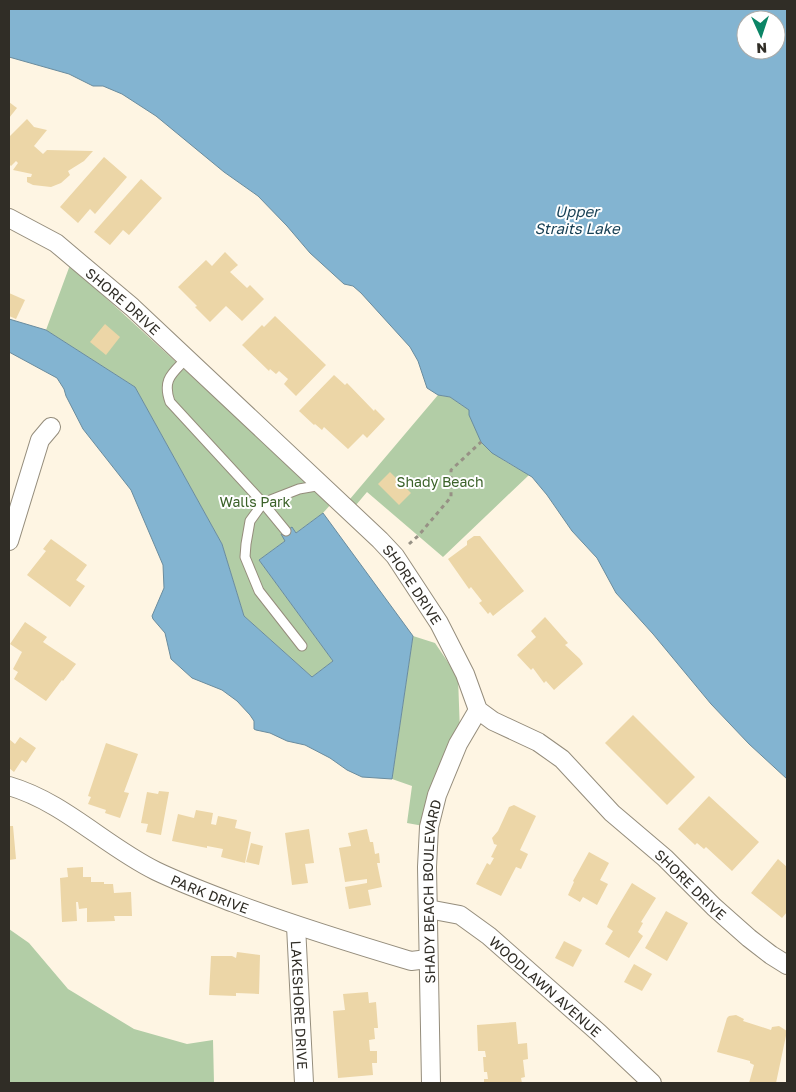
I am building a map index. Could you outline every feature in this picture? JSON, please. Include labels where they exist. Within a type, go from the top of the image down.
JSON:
[{"type":"street","name":"SHORE DRIVE","points":[[9,218],[56,243],[132,307],[323,485],[395,556],[439,623],[465,674],[478,710],[494,721],[538,742],[562,758],[612,813],[665,858],[749,938],[787,965]]},
{"type":"street","points":[[9,541],[40,440],[50,428]]},
{"type":"street","name":"SHADY BEACH BOULEVARD","points":[[431,1083],[426,866],[429,827],[437,795],[458,744],[478,710]]},
{"type":"street","name":"PARK DRIVE","points":[[9,786],[32,793],[48,802],[119,850],[156,871],[207,893],[296,926],[411,961],[428,959]]},
{"type":"street","name":"WOODLAWN AVENUE","points":[[428,909],[460,915],[489,936],[599,1033],[652,1083]]},
{"type":"street","name":"LAKESHORE DRIVE","points":[[296,926],[304,1083]]},
{"type":"lane","points":[[187,357],[169,378],[166,391],[170,402],[263,503],[286,531]]},
{"type":"lane","points":[[302,646],[259,591],[245,557],[250,521],[263,503],[299,489],[323,485]]},
{"type":"path","points":[[395,556],[418,536],[451,497],[452,470],[481,442]]},
{"type":"green space","name":"Walls Park","points":[[70,265],[331,504],[323,513],[259,560],[333,661],[312,677],[244,616],[222,544],[135,387],[46,330]]},
{"type":"green space","name":"Shady Beach","points":[[438,395],[450,397],[469,410],[470,418],[484,443],[496,455],[529,475],[443,557],[367,492],[356,505],[350,499]]},
{"type":"green space","points":[[413,636],[435,643],[458,677],[460,733],[429,827],[407,823],[412,786],[392,779]]},
{"type":"green space","points":[[9,929],[29,943],[68,989],[134,1029],[187,1044],[213,1040],[214,1083],[9,1083]]},
{"type":"water","name":"Upper Straits Lake","points":[[9,9],[787,9],[787,779],[749,744],[711,704],[616,593],[597,558],[572,531],[532,477],[492,453],[481,442],[469,415],[469,410],[450,397],[438,395],[427,388],[418,361],[410,347],[361,293],[353,286],[344,284],[310,253],[258,196],[224,172],[156,116],[122,94],[103,86],[93,86],[69,74],[9,57]]},
{"type":"water","points":[[9,319],[46,330],[135,387],[222,544],[244,616],[312,677],[333,661],[259,560],[285,541],[281,534],[292,527],[296,533],[323,513],[413,636],[392,779],[362,777],[305,745],[287,741],[270,733],[254,729],[254,721],[237,701],[222,690],[192,678],[171,659],[165,633],[152,616],[164,588],[163,565],[131,490],[83,429],[57,378],[9,352]]},
{"type":"building","points":[[9,102],[17,108],[9,118]]},
{"type":"building","points":[[27,119],[34,127],[47,130],[34,146],[43,154],[47,150],[93,151],[84,161],[68,171],[70,175],[61,183],[51,187],[33,185],[27,182],[27,177],[31,177],[32,174],[13,170],[18,163],[16,161],[11,166],[9,164],[9,137]]},
{"type":"building","points":[[104,157],[127,177],[95,214],[90,209],[78,223],[60,207]]},
{"type":"building","points":[[141,179],[162,198],[129,235],[123,230],[110,245],[94,232]]},
{"type":"building","points":[[225,252],[238,265],[230,272],[247,288],[250,285],[264,299],[242,321],[226,306],[210,322],[178,287],[206,260],[212,266]]},
{"type":"building","points":[[9,293],[25,300],[16,319],[9,316]]},
{"type":"building","points":[[275,316],[326,365],[296,396],[284,384],[288,379],[279,371],[276,374],[270,369],[269,371],[242,345],[262,325],[264,327]]},
{"type":"building","points":[[105,324],[120,337],[106,355],[90,342]]},
{"type":"building","points":[[334,375],[345,385],[347,383],[374,411],[375,409],[385,419],[367,438],[363,434],[348,449],[324,427],[322,430],[314,425],[299,411]]},
{"type":"building","points":[[390,472],[411,493],[399,505],[378,484]]},
{"type":"building","points":[[474,536],[480,536],[524,591],[493,616],[490,612],[488,614],[479,603],[482,601],[471,587],[469,589],[448,559],[467,545],[467,541]]},
{"type":"building","points":[[51,539],[87,565],[76,580],[85,586],[70,607],[27,575],[46,551],[43,549]]},
{"type":"building","points":[[545,617],[568,643],[565,645],[583,664],[554,690],[546,681],[544,683],[533,668],[531,670],[517,655],[536,637],[531,631]]},
{"type":"building","points":[[25,622],[47,637],[43,642],[76,664],[46,701],[14,679],[18,672],[13,669],[22,652],[10,644]]},
{"type":"building","points":[[633,715],[695,777],[667,805],[605,743]]},
{"type":"building","points":[[20,737],[36,748],[26,763],[22,760],[14,772],[9,768],[9,739],[15,744]]},
{"type":"building","points":[[106,743],[138,754],[124,792],[129,793],[120,818],[105,813],[106,810],[88,804],[91,797],[88,796]]},
{"type":"building","points":[[159,791],[169,792],[161,835],[146,832],[148,824],[141,823],[147,792],[158,794]]},
{"type":"building","points":[[709,796],[759,842],[732,871],[706,847],[704,849],[697,843],[695,845],[678,829]]},
{"type":"building","points":[[514,805],[536,816],[520,850],[528,854],[521,869],[516,867],[501,896],[476,884],[487,863],[490,865],[494,858],[491,857],[497,845],[494,844],[492,838],[498,831],[509,807]]},
{"type":"building","points":[[196,810],[213,813],[211,824],[216,825],[218,816],[237,820],[235,828],[251,832],[245,863],[221,857],[223,849],[172,841],[178,814],[194,818]]},
{"type":"building","points":[[9,826],[13,826],[16,859],[9,860]]},
{"type":"building","points":[[309,829],[314,863],[305,864],[308,883],[292,885],[285,833]]},
{"type":"building","points":[[367,829],[370,842],[373,842],[375,854],[379,853],[380,863],[377,863],[382,887],[368,890],[371,905],[349,909],[345,887],[367,883],[367,879],[345,882],[339,848],[351,846],[348,833]]},
{"type":"building","points":[[251,843],[263,846],[259,865],[246,862]]},
{"type":"building","points":[[589,852],[609,863],[600,880],[608,884],[597,905],[583,897],[580,902],[568,895],[573,881]]},
{"type":"building","points":[[778,859],[787,867],[787,912],[782,918],[751,893]]},
{"type":"building","points":[[83,867],[83,877],[91,877],[91,882],[113,884],[114,893],[131,892],[132,916],[114,916],[115,921],[87,922],[87,908],[79,909],[78,902],[76,902],[77,921],[62,922],[60,878],[68,877],[67,868]]},
{"type":"building","points":[[632,883],[656,898],[641,922],[643,923],[638,932],[643,936],[629,958],[605,944],[613,931],[607,927],[610,920]]},
{"type":"building","points":[[666,911],[688,923],[667,961],[645,948]]},
{"type":"building","points":[[564,941],[582,950],[573,967],[555,958]]},
{"type":"building","points":[[237,952],[260,955],[259,994],[236,993],[236,996],[209,995],[211,956],[232,956],[236,958]]},
{"type":"building","points":[[634,964],[652,974],[642,991],[624,982]]},
{"type":"building","points":[[368,992],[369,1003],[376,1002],[378,1028],[374,1028],[375,1039],[369,1040],[370,1051],[377,1051],[377,1063],[372,1063],[373,1075],[338,1078],[333,1011],[345,1010],[343,994]]},
{"type":"building","points":[[736,1015],[744,1019],[743,1021],[771,1030],[772,1027],[779,1026],[787,1031],[776,1083],[749,1083],[754,1065],[750,1061],[717,1052],[727,1018]]},
{"type":"building","points":[[516,1022],[518,1044],[527,1043],[528,1059],[523,1060],[525,1077],[521,1078],[522,1083],[484,1083],[484,1079],[488,1079],[487,1072],[484,1072],[483,1057],[486,1057],[485,1051],[478,1051],[477,1025]]}]
